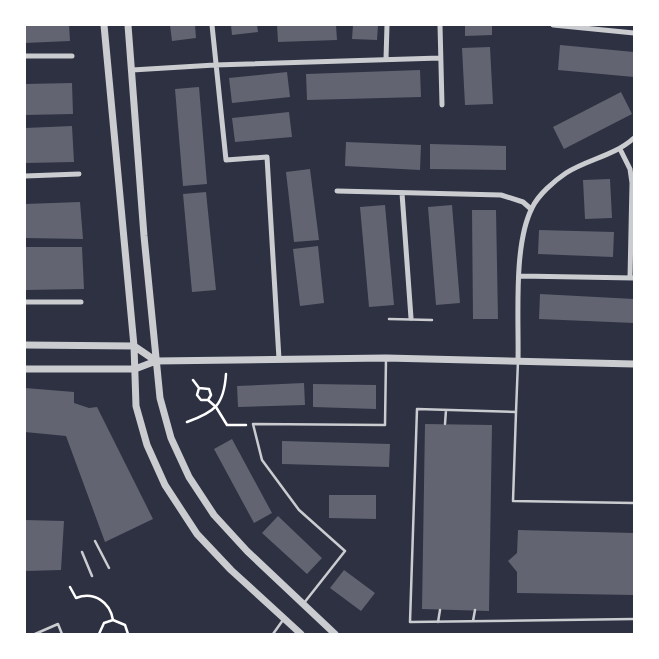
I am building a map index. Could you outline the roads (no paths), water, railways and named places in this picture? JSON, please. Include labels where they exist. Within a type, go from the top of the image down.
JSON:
[{"type":"street","points":[[104,25],[134,346],[136,406],[147,445],[165,485],[197,534],[231,570],[301,634]]},
{"type":"street","points":[[128,25],[144,236],[156,361],[160,398],[170,438],[189,477],[214,515],[247,551],[335,634]]},
{"type":"street","points":[[212,25],[226,160],[267,157],[279,359]]},
{"type":"street","points":[[386,59],[387,25]]},
{"type":"street","points":[[440,25],[442,105]]},
{"type":"street","points":[[553,25],[634,33]]},
{"type":"street","points":[[25,56],[72,56]]},
{"type":"street","points":[[132,70],[215,65],[440,58]]},
{"type":"street","points":[[518,361],[521,245],[531,209],[548,188],[565,174],[620,149],[634,138]]},
{"type":"street","points":[[520,276],[632,278],[632,183],[630,169],[620,149]]},
{"type":"street","points":[[25,176],[79,174]]},
{"type":"street","points":[[338,190],[501,195],[523,202],[531,209]]},
{"type":"street","points":[[402,192],[411,318]]},
{"type":"street","points":[[25,302],[81,302]]},
{"type":"street","points":[[25,345],[134,346],[156,361]]},
{"type":"street","points":[[25,368],[135,369],[156,361],[386,358],[634,364]]},
{"type":"lane","points":[[389,319],[411,318],[432,320]]},
{"type":"lane","points":[[304,603],[345,551],[298,510],[262,460],[253,424],[385,425],[386,358]]},
{"type":"lane","points":[[518,361],[513,501],[634,503]]},
{"type":"lane","points":[[516,412],[417,410],[410,622],[634,619]]},
{"type":"lane","points":[[445,424],[446,410]]},
{"type":"lane","points":[[95,541],[109,568]]},
{"type":"lane","points":[[82,552],[92,576]]},
{"type":"lane","points":[[438,622],[440,610]]},
{"type":"lane","points":[[473,621],[475,610]]},
{"type":"lane","points":[[273,634],[284,618]]},
{"type":"lane","points":[[35,634],[58,624],[62,634]]}]
